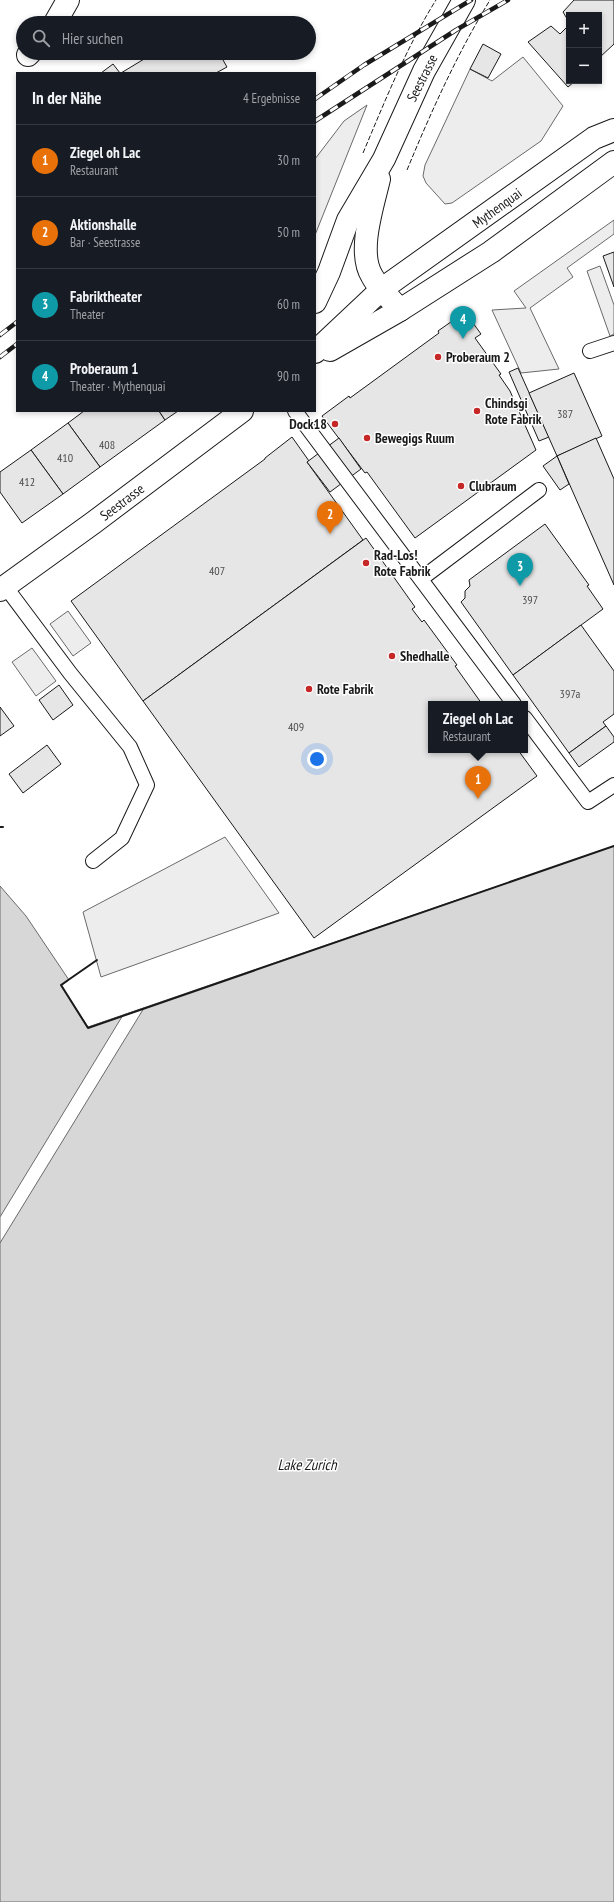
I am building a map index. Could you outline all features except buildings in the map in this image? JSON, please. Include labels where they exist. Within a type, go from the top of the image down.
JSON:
[{"type":"main road","points":[[59,16],[68,0]]},
{"type":"main road","name":"Seestrasse","points":[[316,300],[329,272],[348,220],[384,159],[424,71],[464,0]]},
{"type":"main road","name":"Mythenquai","points":[[382,289],[594,138],[614,130]]},
{"type":"main road","name":"Seestrasse","points":[[384,159],[368,227],[366,256],[372,276],[400,310]]},
{"type":"main road","points":[[316,357],[400,310],[490,252],[614,162]]},
{"type":"main road","points":[[316,351],[382,289]]},
{"type":"main road","name":"Seestrasse","points":[[2,588],[93,523],[241,412]]},
{"type":"lane","points":[[590,352],[614,343]]},
{"type":"lane","points":[[296,412],[512,701]]},
{"type":"lane","points":[[421,579],[539,490]]},
{"type":"lane","points":[[2,588],[130,747],[147,785],[122,838],[93,861]]},
{"type":"lane","points":[[528,722],[588,802],[614,785]]},
{"type":"shaded area","points":[[523,57],[563,106],[541,141],[452,203],[445,204],[426,183],[423,176],[425,165],[470,69],[492,81]]},
{"type":"shaded area","points":[[367,105],[316,232],[316,158],[344,121]]},
{"type":"shaded area","points":[[614,220],[614,234],[567,268],[573,277],[530,308],[559,369],[521,373],[492,310],[526,308],[514,291]]},
{"type":"shaded area","points":[[600,266],[614,305],[614,334],[610,336],[587,271]]},
{"type":"shaded area","points":[[68,611],[91,643],[73,656],[50,624]]},
{"type":"shaded area","points":[[32,648],[56,681],[36,696],[12,662]]},
{"type":"shaded area","points":[[225,837],[279,913],[101,977],[83,912]]},
{"type":"water","name":"Lake Zurich","points":[[614,846],[614,1902],[0,1902],[0,886],[26,916],[69,980],[61,986],[88,1027]]},
{"type":"pier","points":[[144,1008],[0,1243],[0,1217],[123,1015]]},
{"type":"railway","points":[[316,98],[364,65],[471,0]]},
{"type":"railway","points":[[316,120],[456,30],[508,0]]},
{"type":"railway","points":[[0,335],[16,323]]},
{"type":"railway","points":[[0,357],[16,345]]},
{"type":"fence","points":[[363,153],[388,94],[415,37],[436,0]]},
{"type":"fence","points":[[407,170],[445,84],[466,41],[490,0]]},
{"type":"wall","points":[[97,960],[61,985],[88,1028],[614,846]]},
{"type":"place","name":"Proberaum 1","points":[[463,339]]},
{"type":"place","name":"Proberaum 2","points":[[438,357]]},
{"type":"place","name":"Chindsgi Rote Fabrik","points":[[477,411]]},
{"type":"place","name":"Dock18","points":[[335,424]]},
{"type":"place","name":"Bewegigs Ruum","points":[[367,438]]},
{"type":"place","name":"Clubraum","points":[[461,486]]},
{"type":"place","name":"Aktionshalle","points":[[330,534]]},
{"type":"place","name":"Rad-Los! Rote Fabrik","points":[[366,563]]},
{"type":"place","name":"Fabriktheater","points":[[520,586]]},
{"type":"place","name":"Shedhalle","points":[[392,656]]},
{"type":"place","name":"Rote Fabrik","points":[[309,689]]},
{"type":"place","name":"Ziegel oh Lac","points":[[478,799]]}]
